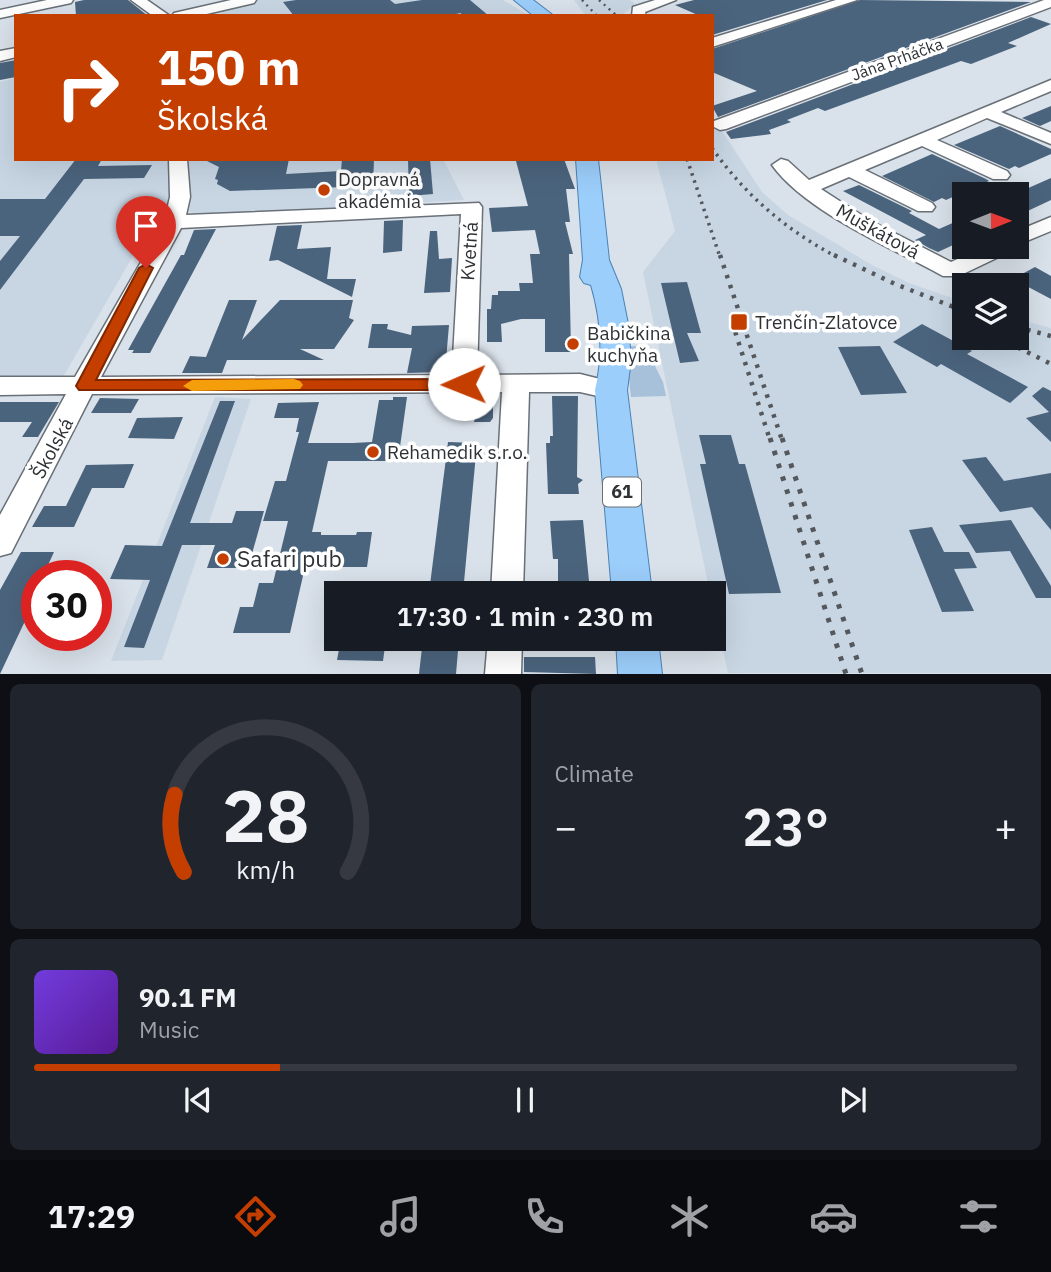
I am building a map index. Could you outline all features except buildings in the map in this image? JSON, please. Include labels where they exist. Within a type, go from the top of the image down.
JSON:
[{"type":"main road","points":[[522,0],[543,14]]},
{"type":"main road","name":"61","points":[[587,161],[596,260],[594,277],[597,366],[601,378],[611,390],[631,581]]},
{"type":"main road","points":[[638,651],[640,674]]},
{"type":"street","points":[[0,14],[66,0]]},
{"type":"street","points":[[138,0],[160,14]]},
{"type":"street","points":[[188,14],[249,0]]},
{"type":"street","points":[[639,14],[638,10],[642,7],[669,0]]},
{"type":"street","points":[[714,42],[850,0]]},
{"type":"street","name":"Jána Prháčka","points":[[720,125],[1051,2]]},
{"type":"street","name":"Muškátová","points":[[807,188],[1049,88]]},
{"type":"street","points":[[986,112],[1051,139]]},
{"type":"street","points":[[743,116],[754,132]]},
{"type":"street","points":[[921,139],[1000,175]]},
{"type":"street","name":"Školská","points":[[0,544],[132,294],[174,222],[180,197],[178,161]]},
{"type":"street","name":"Muškátová","points":[[781,165],[807,188],[836,208],[951,271],[976,259]]},
{"type":"street","points":[[850,170],[925,207]]},
{"type":"street","name":"Kvetná","points":[[174,222],[472,207],[464,384]]},
{"type":"street","points":[[1029,233],[1051,223]]},
{"type":"street","points":[[0,386],[580,383],[611,390]]},
{"type":"street","points":[[508,581],[516,384]]},
{"type":"street","points":[[503,674],[504,651]]},
{"type":"shaded area","points":[[258,0],[503,0],[527,14],[222,14],[218,9]]},
{"type":"shaded area","points":[[574,0],[630,0],[635,4],[623,14],[584,14]]},
{"type":"shaded area","points":[[14,78],[14,161],[172,161],[169,208],[151,239],[141,242],[63,377],[0,377],[0,82]]},
{"type":"shaded area","points":[[714,119],[762,192],[788,215],[872,265],[909,283],[952,298],[952,350],[1029,350],[1029,322],[1051,328],[1051,673],[728,673],[723,651],[726,651],[726,581],[707,581],[643,272],[675,231],[657,161],[714,161]]},
{"type":"shaded area","name":"Dopravná akadémia","points":[[189,161],[444,161],[464,200],[199,215],[188,211]]},
{"type":"shaded area","points":[[625,346],[645,346],[663,382],[666,396],[631,397]]},
{"type":"shaded area","points":[[215,397],[251,399],[162,660],[111,661]]},
{"type":"railway","points":[[582,0],[595,14]]},
{"type":"railway","points":[[599,0],[615,14]]},
{"type":"railway","points":[[714,151],[738,181],[768,210],[837,257]]},
{"type":"railway","points":[[688,161],[720,257]]},
{"type":"railway","points":[[720,255],[782,440]]},
{"type":"railway","points":[[834,255],[895,284],[952,306]]},
{"type":"railway","points":[[732,322],[770,440]]},
{"type":"railway","points":[[1029,330],[1051,336]]},
{"type":"railway","points":[[1023,350],[1051,364]]},
{"type":"railway","points":[[770,438],[846,674]]},
{"type":"railway","points":[[782,438],[862,674]]},
{"type":"slow traffic","points":[[192,386],[294,385]]},
{"type":"place","name":"Dopravná akadémia","points":[[324,190]]},
{"type":"place","name":"Trenčín-Zlatovce","points":[[739,322]]},
{"type":"place","name":"Babičkina kuchyňa","points":[[573,344]]},
{"type":"place","name":"Rehamedik s.r.o.","points":[[373,452]]},
{"type":"place","name":"Safari pub","points":[[223,559]]},
{"type":"route","points":[[146,268],[85,386],[464,384]]}]
